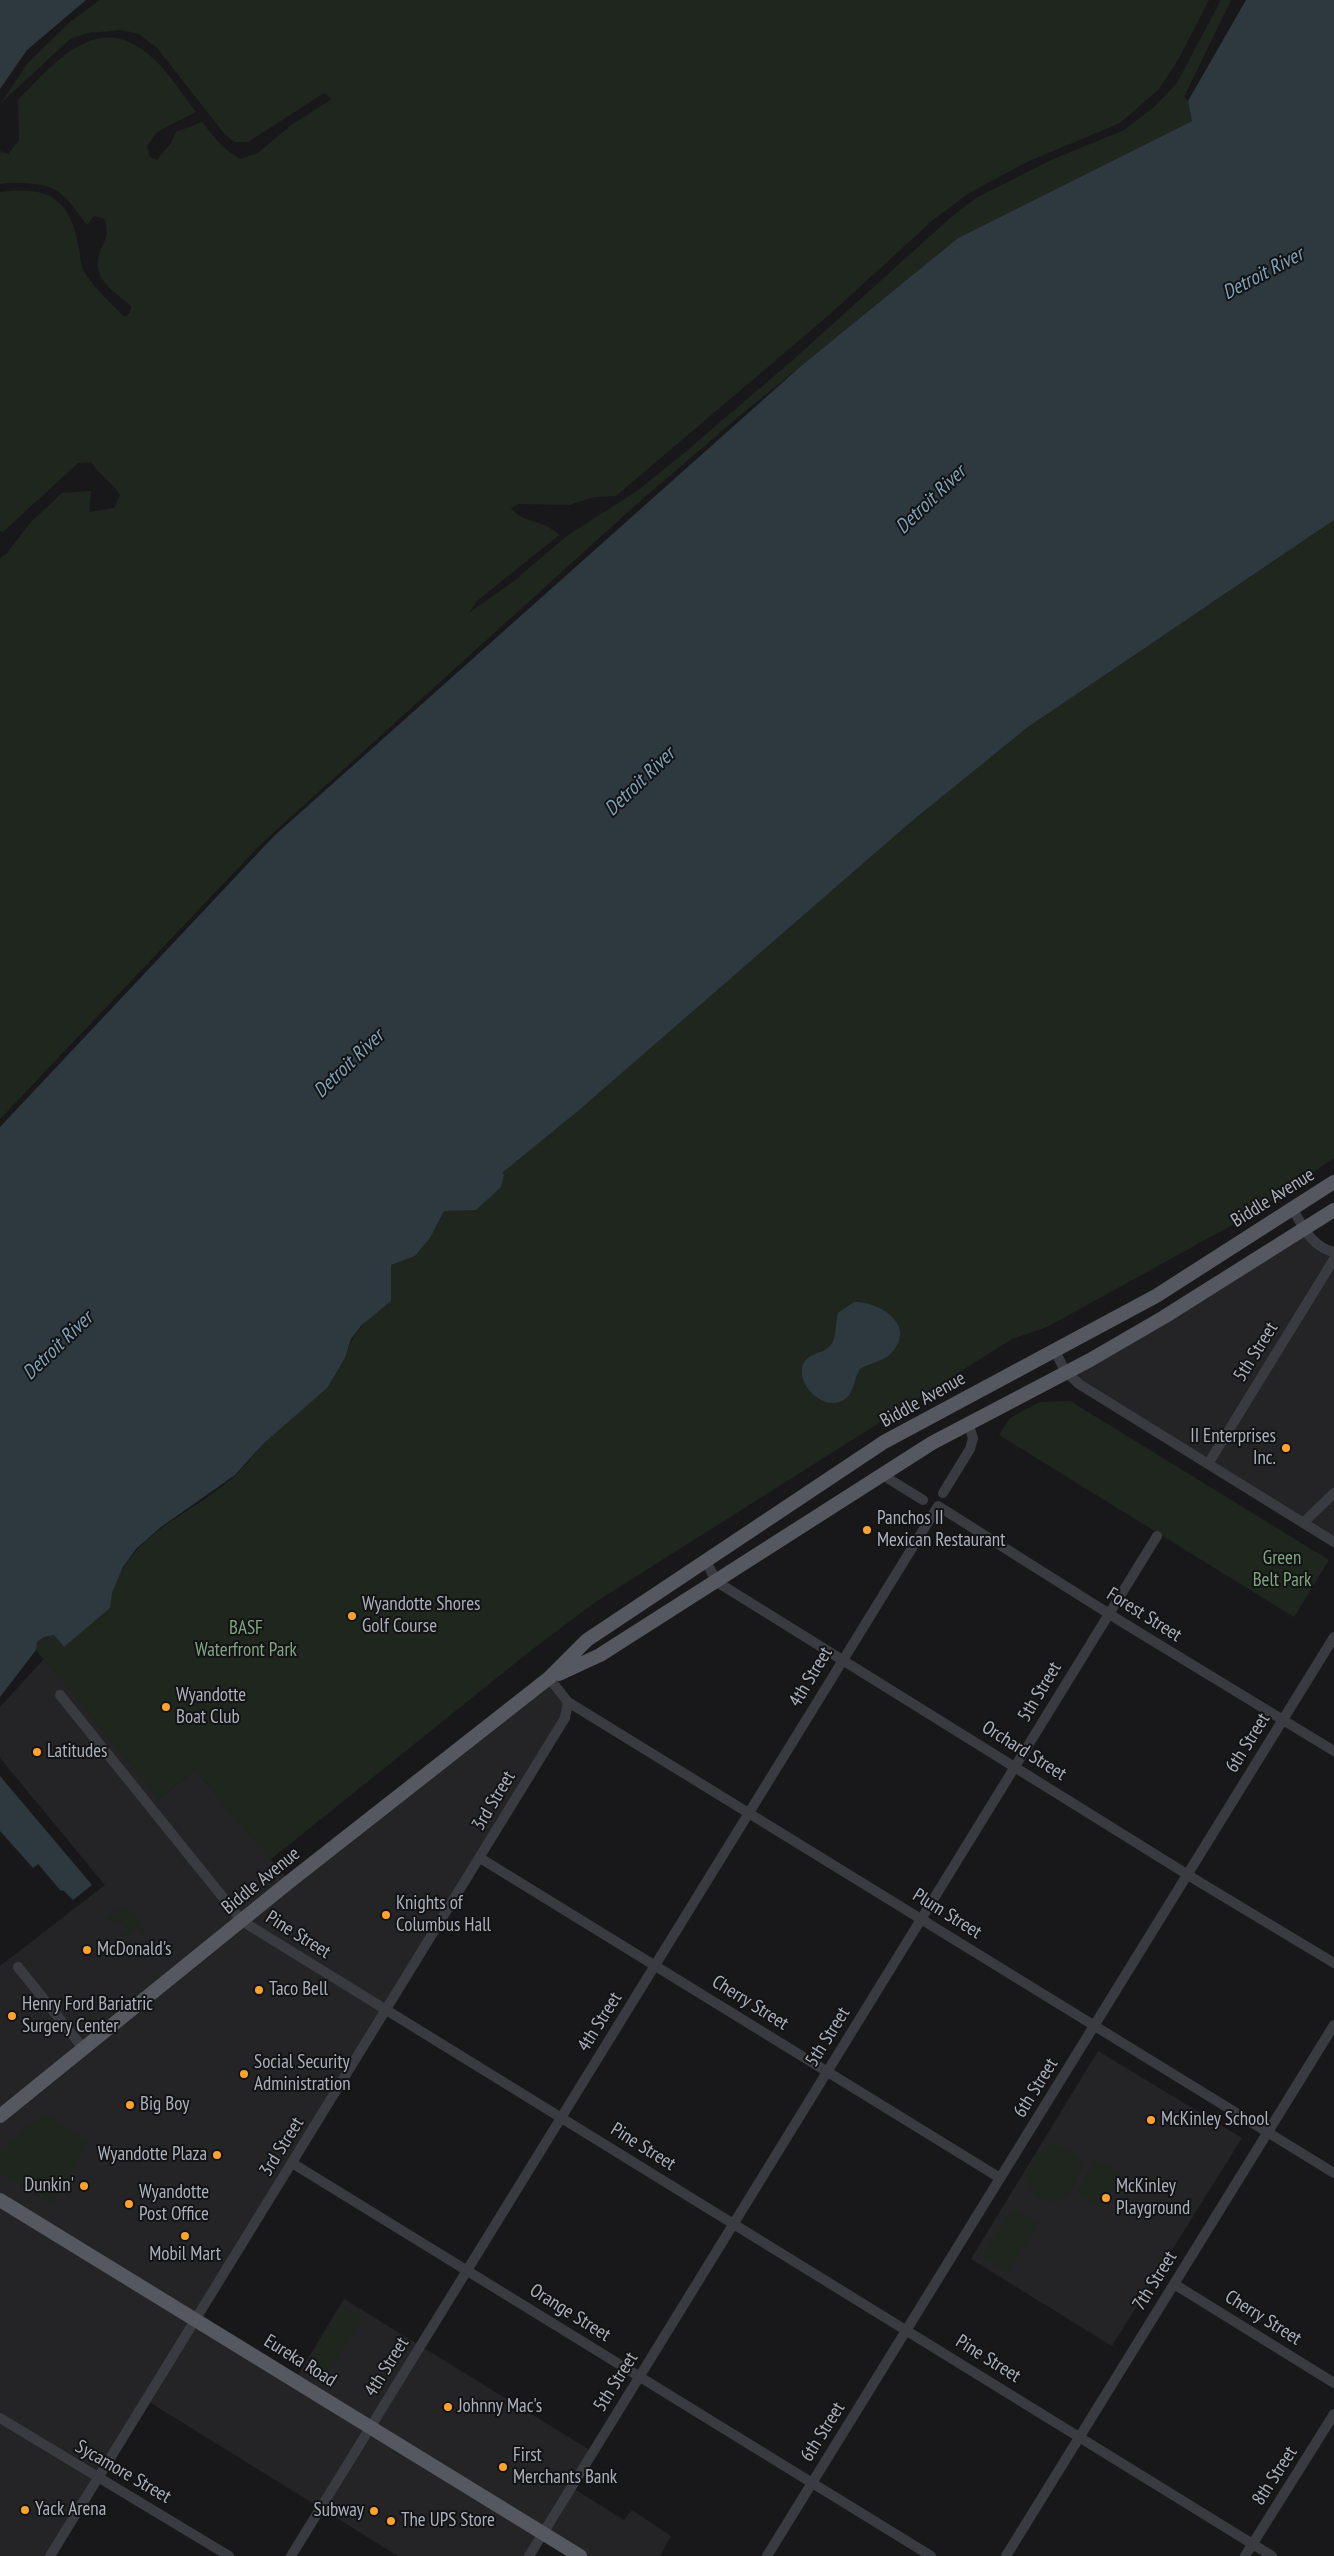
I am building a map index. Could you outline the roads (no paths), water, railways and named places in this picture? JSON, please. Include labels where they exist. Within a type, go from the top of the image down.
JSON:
[{"type":"main road","name":"Biddle Avenue","points":[[0,2116],[242,1920],[548,1678],[587,1640],[884,1442],[1156,1296],[1334,1182]]},
{"type":"main road","name":"Biddle Avenue","points":[[548,1678],[600,1654],[717,1582],[882,1474],[968,1423],[1090,1360],[1164,1317],[1334,1210]]},
{"type":"main road","name":"Eureka Road","points":[[0,2200],[580,2556]]},
{"type":"street","points":[[1292,1208],[1304,1229],[1316,1244],[1324,1250],[1334,1252]]},
{"type":"street","name":"5th Street","points":[[1208,1464],[1334,1259]]},
{"type":"street","points":[[1055,1351],[1065,1372],[1079,1384],[1334,1542]]},
{"type":"street","points":[[943,1493],[970,1449],[973,1438],[968,1423]]},
{"type":"street","points":[[882,1474],[923,1500]]},
{"type":"street","points":[[1303,1523],[1334,1493]]},
{"type":"street","name":"Forest Street","points":[[938,1506],[1108,1614],[1334,1751]]},
{"type":"street","name":"4th Street","points":[[291,2556],[938,1506]]},
{"type":"street","name":"5th Street","points":[[529,2556],[1157,1536]]},
{"type":"street","name":"Orchard Street","points":[[705,1560],[717,1582],[1187,1874],[1334,1963]]},
{"type":"street","name":"6th Street","points":[[767,2556],[1334,1637]]},
{"type":"street","name":"Plum Street","points":[[548,1678],[568,1702],[1334,2172]]},
{"type":"street","name":"Pine Street","points":[[60,1695],[222,1898],[242,1920],[1272,2556]]},
{"type":"street","name":"3rd Street","points":[[50,2556],[565,1718],[568,1702]]},
{"type":"street","name":"Cherry Street","points":[[480,1858],[1000,2178]]},
{"type":"street","points":[[18,1967],[83,2048]]},
{"type":"street","name":"7th Street","points":[[1006,2556],[1334,2025]]},
{"type":"street","name":"Orange Street","points":[[292,2163],[931,2556]]},
{"type":"street","name":"Cherry Street","points":[[1174,2284],[1334,2383]]},
{"type":"street","name":"8th Street","points":[[1245,2556],[1334,2414]]},
{"type":"street","name":"Sycamore Street","points":[[0,2418],[229,2556]]},
{"type":"water","points":[[0,0],[86,0],[27,50],[0,89]]},
{"type":"water","name":"Detroit River","points":[[1246,0],[1334,0],[1334,520],[1028,727],[912,821],[578,1111],[502,1173],[504,1175],[501,1187],[476,1210],[444,1211],[430,1238],[415,1256],[391,1265],[391,1301],[361,1326],[351,1339],[345,1358],[327,1388],[264,1443],[235,1475],[161,1527],[136,1549],[123,1567],[112,1593],[110,1608],[64,1647],[54,1635],[44,1637],[37,1642],[36,1650],[0,1697],[0,1127],[274,836],[801,366],[958,238],[1192,121],[1188,101]]},
{"type":"water","points":[[854,1302],[874,1305],[891,1316],[897,1323],[900,1331],[899,1340],[894,1350],[886,1357],[860,1369],[850,1394],[844,1400],[830,1403],[816,1396],[805,1384],[802,1377],[803,1364],[809,1357],[830,1346],[835,1335],[838,1313]]},
{"type":"water","points":[[0,1776],[92,1885],[73,1900],[63,1890],[61,1891],[38,1864],[33,1868],[0,1831]]},
{"type":"place","name":"II Enterprises Inc.","points":[[1286,1448]]},
{"type":"place","name":"Panchos II Mexican Restaurant","points":[[867,1530]]},
{"type":"place","name":"Wyandotte Shores Golf Course","points":[[352,1616]]},
{"type":"place","name":"Wyandotte Boat Club","points":[[166,1707]]},
{"type":"place","name":"Latitudes","points":[[37,1752]]},
{"type":"place","name":"Knights of Columbus Hall","points":[[386,1915]]},
{"type":"place","name":"McDonald's","points":[[87,1950]]},
{"type":"place","name":"Taco Bell","points":[[259,1990]]},
{"type":"place","name":"Henry Ford Bariatric Surgery Center","points":[[12,2016]]},
{"type":"place","name":"Social Security Administration","points":[[244,2074]]},
{"type":"place","name":"Big Boy","points":[[130,2105]]},
{"type":"place","name":"McKinley School","points":[[1151,2120]]},
{"type":"place","name":"Wyandotte Plaza","points":[[217,2155]]},
{"type":"place","name":"Dunkin'","points":[[84,2186]]},
{"type":"place","name":"McKinley Playground","points":[[1106,2198]]},
{"type":"place","name":"Wyandotte Post Office","points":[[129,2204]]},
{"type":"place","name":"Mobil Mart","points":[[185,2236]]},
{"type":"place","name":"Johnny Mac's","points":[[448,2407]]},
{"type":"place","name":"First Merchants Bank","points":[[503,2467]]},
{"type":"place","name":"Yack Arena","points":[[25,2510]]},
{"type":"place","name":"Subway","points":[[374,2511]]},
{"type":"place","name":"The UPS Store","points":[[391,2521]]},
{"type":"park label","name":"Green Belt Park","points":[[1282,1570]]},
{"type":"park label","name":"BASF Waterfront Park","points":[[246,1640]]}]
